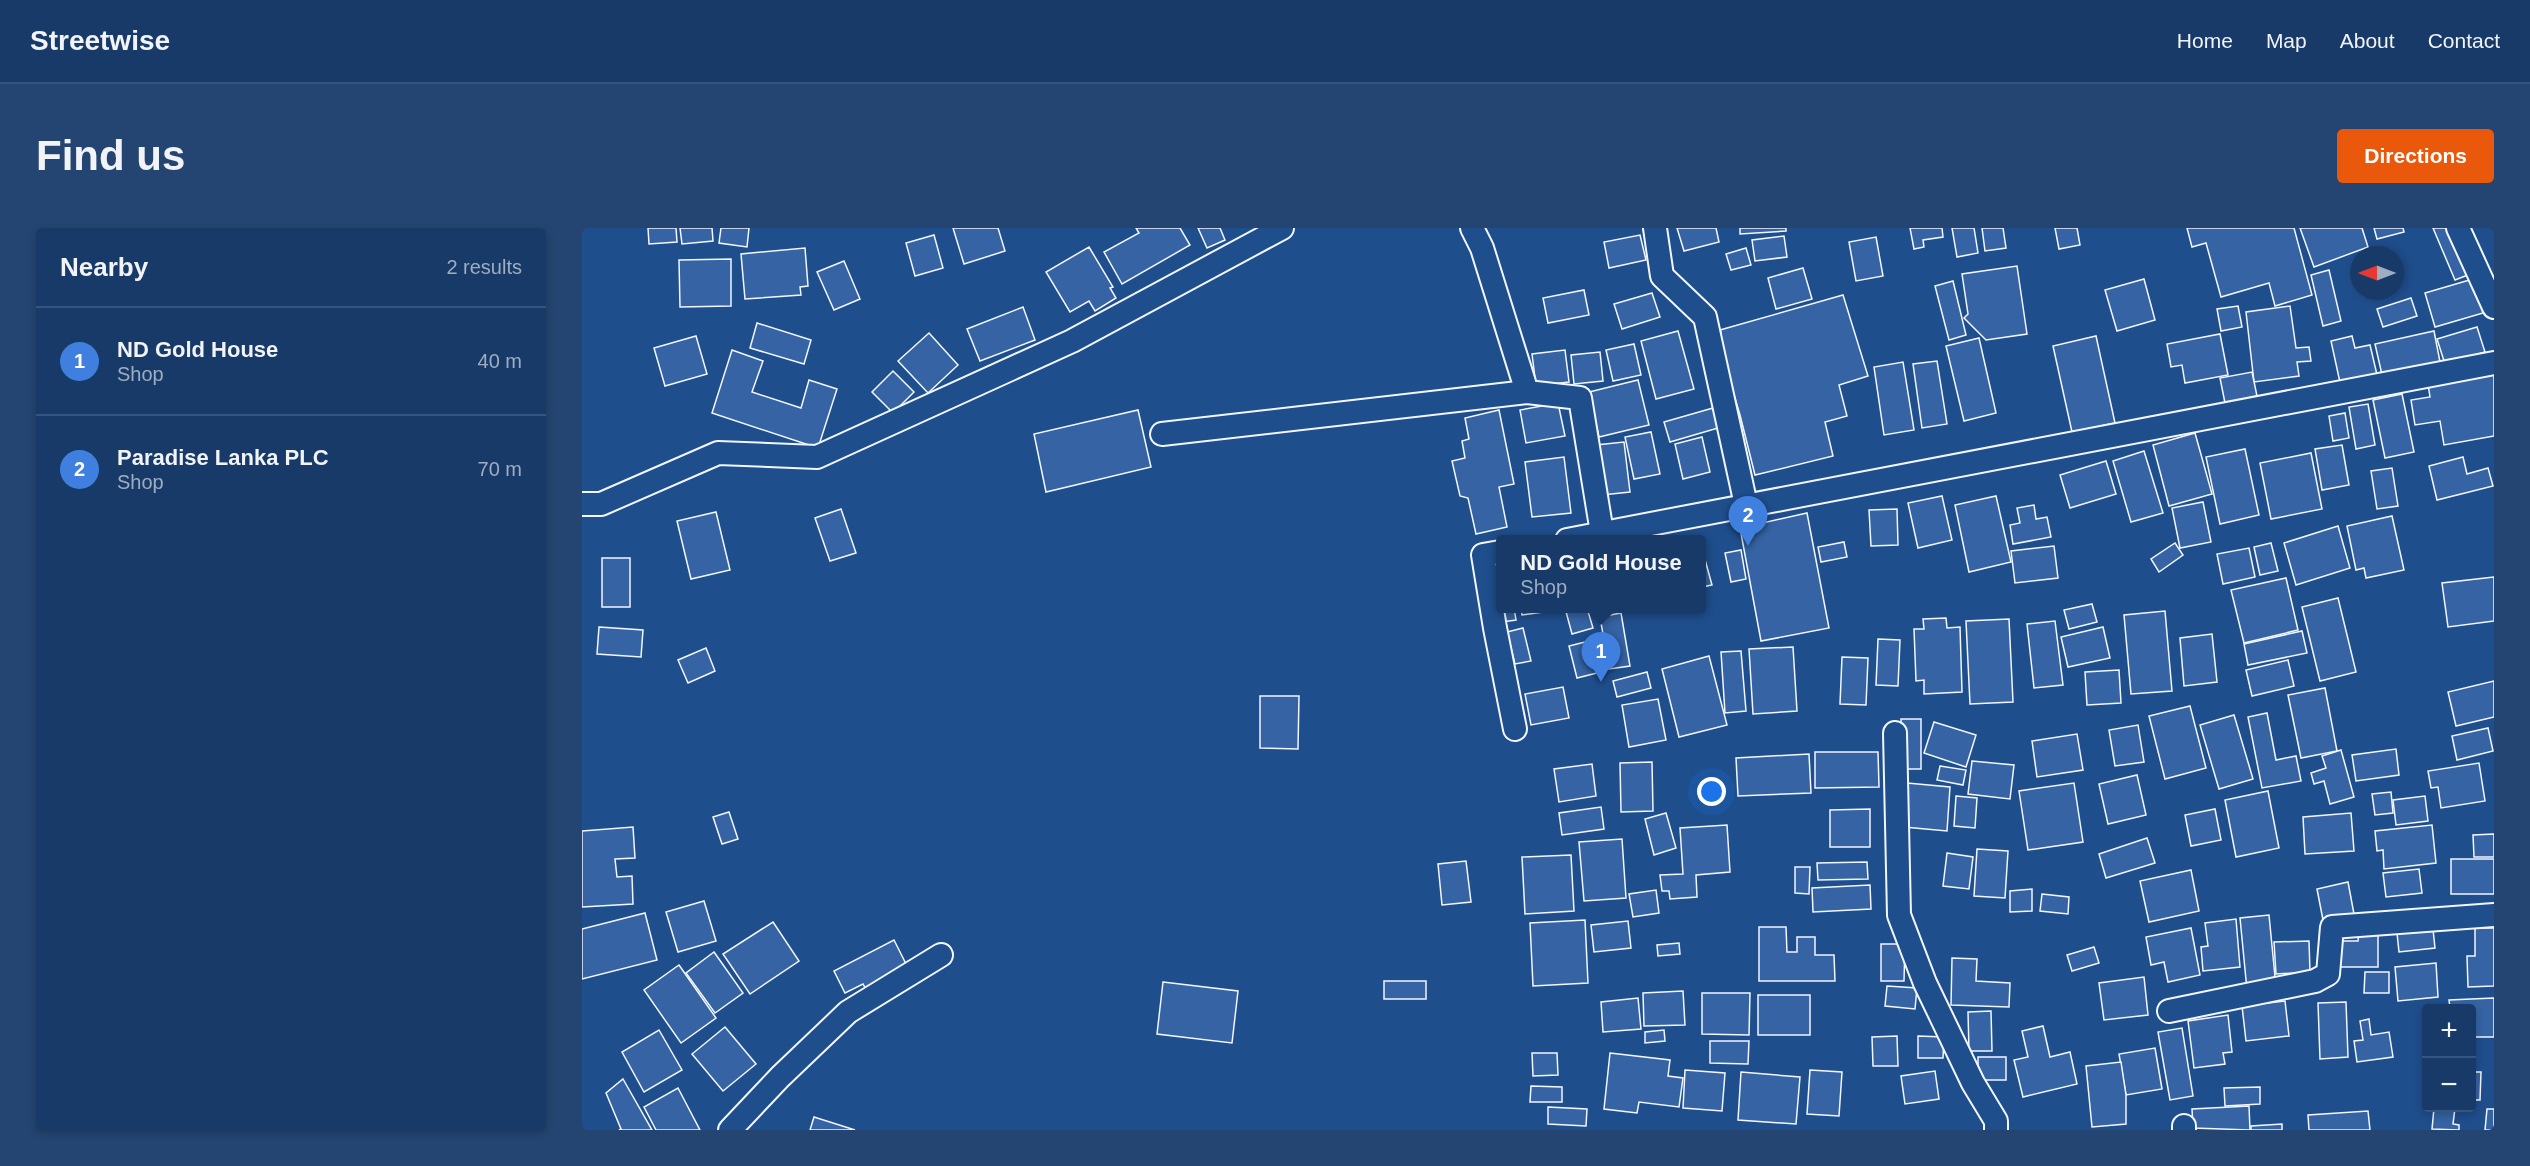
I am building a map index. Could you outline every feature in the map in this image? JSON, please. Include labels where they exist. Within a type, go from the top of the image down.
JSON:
[{"type":"street","points":[[582,504],[601,504],[718,453],[817,457],[1072,341],[1282,228]]},
{"type":"street","points":[[1472,228],[1482,248],[1527,392]]},
{"type":"street","points":[[1655,228],[1662,276],[1705,317],[1746,505]]},
{"type":"street","points":[[2458,228],[2494,307]]},
{"type":"street","points":[[1592,535],[2494,363]]},
{"type":"street","points":[[1162,434],[1527,392],[1580,398],[1602,533]]},
{"type":"street","points":[[1496,553],[1483,555],[1515,729]]},
{"type":"street","points":[[1895,733],[1899,915],[1925,983],[1972,1083],[1996,1120],[1996,1130]]},
{"type":"street","points":[[2169,1011],[2316,981],[2328,974],[2332,927],[2494,915]]},
{"type":"street","points":[[730,1130],[780,1077],[848,1012],[940,955]]},
{"type":"building","points":[[648,228],[676,228],[677,242],[649,244]]},
{"type":"building","points":[[680,228],[712,228],[713,241],[682,244]]},
{"type":"building","points":[[721,228],[749,228],[747,247],[719,243]]},
{"type":"building","points":[[953,228],[998,228],[1005,251],[964,264]]},
{"type":"building","points":[[1136,228],[1180,228],[1190,245],[1122,284],[1104,252],[1139,233]]},
{"type":"building","points":[[1198,228],[1220,228],[1225,240],[1207,248]]},
{"type":"building","points":[[1677,228],[1716,228],[1719,242],[1684,251]]},
{"type":"building","points":[[1740,228],[1786,228],[1786,231],[1740,234]]},
{"type":"building","points":[[1910,228],[1942,228],[1943,237],[1923,240],[1924,247],[1914,249]]},
{"type":"building","points":[[1952,228],[1974,228],[1978,253],[1957,257]]},
{"type":"building","points":[[1982,228],[2003,228],[2006,248],[1985,251]]},
{"type":"building","points":[[2055,228],[2077,228],[2080,245],[2059,249]]},
{"type":"building","points":[[2187,228],[2294,228],[2312,295],[2275,306],[2269,283],[2221,297],[2206,243],[2192,247]]},
{"type":"building","points":[[2300,228],[2362,228],[2368,246],[2350,246],[2350,254],[2314,267]]},
{"type":"building","points":[[2374,228],[2403,228],[2404,232],[2377,239]]},
{"type":"building","points":[[2433,228],[2454,228],[2473,273],[2455,280]]},
{"type":"building","points":[[934,235],[943,268],[915,276],[906,243]]},
{"type":"building","points":[[1640,235],[1646,260],[1609,268],[1604,242]]},
{"type":"building","points":[[1784,236],[1787,257],[1755,261],[1752,240]]},
{"type":"building","points":[[1876,237],[1883,276],[1856,281],[1849,242]]},
{"type":"building","points":[[1089,247],[1113,287],[1110,288],[1116,298],[1095,311],[1089,301],[1070,312],[1046,272]]},
{"type":"building","points":[[805,248],[808,286],[800,287],[801,295],[745,299],[741,254]]},
{"type":"building","points":[[1746,248],[1751,265],[1731,270],[1726,254]]},
{"type":"building","points":[[731,259],[731,306],[680,307],[679,260]]},
{"type":"building","points":[[844,261],[860,299],[834,310],[817,272]]},
{"type":"building","points":[[2017,266],[2027,334],[1986,340],[1964,318],[1968,314],[1962,274]]},
{"type":"building","points":[[1803,268],[1812,299],[1776,309],[1768,278]]},
{"type":"building","points":[[2329,270],[2341,321],[2323,326],[2311,275]]},
{"type":"building","points":[[2144,279],[2155,320],[2117,331],[2105,290]]},
{"type":"building","points":[[2473,279],[2483,313],[2435,327],[2425,293]]},
{"type":"building","points":[[1953,281],[1966,335],[1949,340],[1935,286]]},
{"type":"building","points":[[1584,290],[1589,315],[1548,323],[1543,298]]},
{"type":"building","points":[[1652,293],[1660,317],[1622,329],[1614,304]]},
{"type":"building","points":[[1843,295],[1868,376],[1839,385],[1847,416],[1825,422],[1833,456],[1755,475],[1716,334],[1721,332],[1720,330]]},
{"type":"building","points":[[2411,298],[2417,316],[2383,327],[2377,309]]},
{"type":"building","points":[[2238,306],[2242,327],[2221,331],[2217,309]]},
{"type":"building","points":[[2290,306],[2296,348],[2309,347],[2311,361],[2297,362],[2299,376],[2254,382],[2246,312]]},
{"type":"building","points":[[1023,307],[1035,340],[980,361],[967,329]]},
{"type":"building","points":[[757,323],[811,340],[804,364],[750,348]]},
{"type":"building","points":[[2477,327],[2485,352],[2445,364],[2437,339]]},
{"type":"building","points":[[1678,331],[1694,389],[1656,399],[1641,341]]},
{"type":"building","points":[[2434,331],[2441,367],[2383,379],[2375,344]]},
{"type":"building","points":[[929,333],[958,365],[928,393],[898,361]]},
{"type":"building","points":[[2220,334],[2228,375],[2185,383],[2182,365],[2171,367],[2167,344]]},
{"type":"building","points":[[696,336],[707,374],[665,386],[654,348]]},
{"type":"building","points":[[2096,336],[2115,423],[2072,432],[2053,346]]},
{"type":"building","points":[[2352,336],[2355,348],[2370,345],[2378,379],[2341,387],[2331,341]]},
{"type":"building","points":[[1979,338],[1996,413],[1964,421],[1946,346]]},
{"type":"building","points":[[1634,344],[1641,375],[1613,381],[1606,350]]},
{"type":"building","points":[[732,350],[763,361],[752,392],[801,408],[809,380],[837,389],[818,448],[712,413]]},
{"type":"building","points":[[1565,350],[1569,382],[1536,386],[1532,354]]},
{"type":"building","points":[[1600,352],[1603,381],[1574,384],[1571,355]]},
{"type":"building","points":[[1937,361],[1947,424],[1922,428],[1913,364]]},
{"type":"building","points":[[1903,362],[1914,430],[1884,435],[1874,367]]},
{"type":"building","points":[[893,371],[914,392],[893,413],[872,392]]},
{"type":"building","points":[[2252,372],[2257,396],[2225,403],[2220,378]]},
{"type":"building","points":[[2494,372],[2494,436],[2444,445],[2440,421],[2415,425],[2411,400],[2430,397],[2428,384]]},
{"type":"building","points":[[1638,380],[1649,425],[1599,437],[1589,392]]},
{"type":"building","points":[[2402,394],[2414,452],[2385,458],[2373,400]]},
{"type":"building","points":[[1558,403],[1565,436],[1526,443],[1520,410]]},
{"type":"building","points":[[2368,404],[2375,445],[2356,449],[2349,407]]},
{"type":"building","points":[[1713,408],[1718,428],[1670,442],[1664,422]]},
{"type":"building","points":[[1138,410],[1151,467],[1046,492],[1034,434]]},
{"type":"building","points":[[1499,410],[1514,484],[1499,487],[1507,527],[1476,534],[1468,498],[1460,496],[1452,461],[1465,458],[1462,441],[1469,439],[1465,418]]},
{"type":"building","points":[[2345,413],[2349,438],[2333,441],[2329,416]]},
{"type":"building","points":[[1651,432],[1660,474],[1634,479],[1625,437]]},
{"type":"building","points":[[2195,433],[2212,494],[2169,506],[2153,445]]},
{"type":"building","points":[[1702,437],[1710,472],[1683,479],[1675,444]]},
{"type":"building","points":[[1624,442],[1630,492],[1602,495],[1596,445]]},
{"type":"building","points":[[2342,445],[2349,485],[2322,490],[2315,449]]},
{"type":"building","points":[[2245,449],[2259,515],[2220,524],[2206,457]]},
{"type":"building","points":[[2144,451],[2163,513],[2131,522],[2113,461]]},
{"type":"building","points":[[2311,453],[2322,509],[2271,519],[2260,463]]},
{"type":"building","points":[[1564,457],[1571,513],[1532,517],[1525,462]]},
{"type":"building","points":[[2463,457],[2467,474],[2488,468],[2493,486],[2437,500],[2429,466]]},
{"type":"building","points":[[2106,461],[2116,494],[2070,508],[2060,475]]},
{"type":"building","points":[[2392,468],[2398,506],[2377,509],[2371,471]]},
{"type":"building","points":[[1942,496],[1952,540],[1918,548],[1908,503]]},
{"type":"building","points":[[1996,496],[2011,562],[1969,572],[1955,505]]},
{"type":"building","points":[[2203,502],[2211,542],[2180,548],[2172,508]]},
{"type":"building","points":[[2034,505],[2036,519],[2047,517],[2051,537],[2013,544],[2010,525],[2020,523],[2017,508]]},
{"type":"building","points":[[841,509],[856,553],[830,561],[815,518]]},
{"type":"building","points":[[1897,509],[1898,545],[1871,546],[1869,510]]},
{"type":"building","points":[[716,512],[730,570],[691,579],[677,521]]},
{"type":"building","points":[[1807,513],[1829,628],[1761,641],[1740,528]]},
{"type":"building","points":[[2392,516],[2404,570],[2366,578],[2364,568],[2356,570],[2347,526]]},
{"type":"building","points":[[2338,526],[2350,568],[2296,585],[2284,543]]},
{"type":"building","points":[[1844,542],[1847,557],[1821,562],[1818,547]]},
{"type":"building","points":[[2175,543],[2183,555],[2159,572],[2151,559]]},
{"type":"building","points":[[2271,543],[2278,571],[2260,575],[2254,547]]},
{"type":"building","points":[[2054,546],[2058,578],[2015,583],[2011,551]]},
{"type":"building","points":[[2249,548],[2255,577],[2223,584],[2217,554]]},
{"type":"building","points":[[1741,550],[1746,579],[1731,582],[1725,553]]},
{"type":"building","points":[[602,558],[630,558],[630,607],[602,607]]},
{"type":"building","points":[[1706,563],[1712,585],[1706,586]]},
{"type":"building","points":[[2494,577],[2494,621],[2448,627],[2442,583]]},
{"type":"building","points":[[2286,578],[2298,630],[2244,643],[2231,590]]},
{"type":"building","points":[[2338,598],[2356,672],[2320,681],[2302,607]]},
{"type":"building","points":[[2092,604],[2097,622],[2069,629],[2064,610]]},
{"type":"building","points":[[2165,611],[2172,691],[2131,694],[2124,615]]},
{"type":"building","points":[[1501,613],[1515,613],[1516,620],[1502,622]]},
{"type":"building","points":[[1566,613],[1588,613],[1593,628],[1572,634]]},
{"type":"building","points":[[1621,613],[1630,666],[1609,669],[1600,617]]},
{"type":"building","points":[[1946,618],[1947,628],[1960,627],[1962,692],[1924,694],[1924,680],[1916,681],[1914,629],[1924,629],[1923,619]]},
{"type":"building","points":[[2009,619],[2013,702],[1970,704],[1966,621]]},
{"type":"building","points":[[2055,621],[2063,685],[2034,688],[2027,624]]},
{"type":"building","points":[[599,627],[643,630],[641,657],[597,654]]},
{"type":"building","points":[[2103,627],[2110,658],[2068,667],[2061,637]]},
{"type":"building","points":[[1523,628],[1531,661],[1515,664],[1507,632]]},
{"type":"building","points":[[2302,631],[2307,653],[2248,665],[2244,644]]},
{"type":"building","points":[[2212,634],[2217,682],[2184,686],[2180,638]]},
{"type":"building","points":[[1597,639],[1605,671],[1577,678],[1569,646]]},
{"type":"building","points":[[1878,639],[1900,640],[1898,686],[1876,685]]},
{"type":"building","points":[[1793,647],[1797,711],[1753,714],[1749,649]]},
{"type":"building","points":[[706,648],[715,671],[688,683],[678,660]]},
{"type":"building","points":[[1741,651],[1746,711],[1725,713],[1721,652]]},
{"type":"building","points":[[1709,656],[1727,725],[1679,737],[1662,669]]},
{"type":"building","points":[[1842,657],[1868,658],[1866,705],[1840,704]]},
{"type":"building","points":[[2288,660],[2294,686],[2252,696],[2246,670]]},
{"type":"building","points":[[2119,670],[2121,703],[2087,705],[2085,672]]},
{"type":"building","points":[[1647,672],[1651,688],[1617,697],[1613,681]]},
{"type":"building","points":[[2494,681],[2494,717],[2456,726],[2448,692]]},
{"type":"building","points":[[1563,687],[1569,718],[1531,725],[1525,694]]},
{"type":"building","points":[[2325,688],[2337,751],[2301,758],[2288,695]]},
{"type":"building","points":[[1260,696],[1299,696],[1298,749],[1260,748]]},
{"type":"building","points":[[1658,699],[1666,740],[1629,747],[1622,705]]},
{"type":"building","points":[[2190,706],[2206,768],[2165,779],[2149,716]]},
{"type":"building","points":[[2267,713],[2276,760],[2296,756],[2301,781],[2262,788],[2248,717]]},
{"type":"building","points":[[2234,715],[2253,779],[2219,789],[2200,725]]},
{"type":"building","points":[[1901,719],[1921,719],[1921,769],[1901,769]]},
{"type":"building","points":[[1934,722],[1976,735],[1966,767],[1924,753]]},
{"type":"building","points":[[2138,725],[2144,762],[2115,766],[2109,730]]},
{"type":"building","points":[[2488,728],[2493,751],[2457,760],[2452,736]]},
{"type":"building","points":[[2077,734],[2083,770],[2037,777],[2032,741]]},
{"type":"building","points":[[2396,749],[2399,775],[2356,781],[2352,755]]},
{"type":"building","points":[[2341,750],[2354,797],[2330,804],[2324,781],[2314,784],[2311,773],[2326,768],[2322,756]]},
{"type":"building","points":[[1815,752],[1878,752],[1879,787],[1815,788]]},
{"type":"building","points":[[1809,754],[1811,793],[1738,796],[1736,758]]},
{"type":"building","points":[[1972,761],[2014,765],[2010,799],[1968,794]]},
{"type":"building","points":[[1652,762],[1653,811],[1621,812],[1620,763]]},
{"type":"building","points":[[2479,763],[2485,801],[2441,808],[2438,787],[2431,788],[2428,771]]},
{"type":"building","points":[[1592,764],[1596,796],[1559,802],[1554,769]]},
{"type":"building","points":[[1940,766],[1966,770],[1963,785],[1937,780]]},
{"type":"building","points":[[2137,775],[2146,815],[2108,824],[2099,784]]},
{"type":"building","points":[[1907,783],[1950,787],[1947,831],[1904,827]]},
{"type":"building","points":[[2074,783],[2083,842],[2028,850],[2019,791]]},
{"type":"building","points":[[2268,791],[2279,848],[2236,857],[2225,800]]},
{"type":"building","points":[[2391,792],[2393,813],[2375,815],[2372,794]]},
{"type":"building","points":[[1956,796],[1977,798],[1975,828],[1954,826]]},
{"type":"building","points":[[2425,796],[2428,821],[2396,825],[2393,800]]},
{"type":"building","points":[[1601,807],[1604,829],[1562,835],[1559,813]]},
{"type":"building","points":[[1870,809],[1870,847],[1830,847],[1830,810]]},
{"type":"building","points":[[2215,809],[2221,840],[2191,846],[2185,815]]},
{"type":"building","points":[[729,812],[738,839],[722,844],[713,817]]},
{"type":"building","points":[[1666,813],[1676,848],[1654,855],[1645,819]]},
{"type":"building","points":[[2351,813],[2354,851],[2305,854],[2303,817]]},
{"type":"building","points":[[1727,825],[1730,872],[1696,875],[1697,897],[1670,899],[1669,891],[1662,891],[1660,875],[1683,874],[1680,828]]},
{"type":"building","points":[[2432,825],[2436,863],[2384,869],[2383,850],[2377,851],[2375,831]]},
{"type":"building","points":[[633,827],[635,858],[615,859],[617,877],[632,876],[633,904],[582,907],[582,831]]},
{"type":"building","points":[[2494,834],[2494,857],[2474,857],[2473,835]]},
{"type":"building","points":[[2147,838],[2155,863],[2106,878],[2099,854]]},
{"type":"building","points":[[1622,839],[1626,898],[1584,901],[1579,842]]},
{"type":"building","points":[[1977,849],[2008,851],[2005,898],[1974,896]]},
{"type":"building","points":[[1947,853],[1973,857],[1969,889],[1943,886]]},
{"type":"building","points":[[1571,855],[1574,911],[1525,914],[1522,857]]},
{"type":"building","points":[[2451,859],[2494,859],[2494,894],[2451,894]]},
{"type":"building","points":[[1466,861],[1471,902],[1442,905],[1438,864]]},
{"type":"building","points":[[1867,862],[1868,879],[1818,880],[1817,863]]},
{"type":"building","points":[[1795,867],[1810,867],[1809,894],[1795,893]]},
{"type":"building","points":[[2419,869],[2422,893],[2386,897],[2383,873]]},
{"type":"building","points":[[2191,870],[2199,911],[2149,922],[2140,881]]},
{"type":"building","points":[[2348,882],[2354,914],[2323,920],[2317,889]]},
{"type":"building","points":[[1870,885],[1871,909],[1813,912],[1812,888]]},
{"type":"building","points":[[2032,889],[2032,911],[2010,912],[2010,891]]},
{"type":"building","points":[[1656,890],[1659,913],[1633,917],[1629,894]]},
{"type":"building","points":[[2042,894],[2069,897],[2068,914],[2040,911]]},
{"type":"building","points":[[704,901],[716,941],[678,952],[666,912]]},
{"type":"building","points":[[645,913],[657,960],[582,979],[582,929]]},
{"type":"building","points":[[2269,915],[2276,987],[2247,990],[2240,918]]},
{"type":"building","points":[[2236,919],[2240,967],[2203,971],[2201,947],[2208,946],[2205,923]]},
{"type":"building","points":[[1585,920],[1588,983],[1533,986],[1530,923]]},
{"type":"building","points":[[1628,921],[1631,948],[1594,952],[1591,925]]},
{"type":"building","points":[[773,922],[799,961],[750,994],[723,954]]},
{"type":"building","points":[[1759,927],[1786,927],[1787,952],[1797,952],[1797,937],[1815,937],[1815,955],[1834,955],[1835,981],[1759,981]]},
{"type":"building","points":[[2191,928],[2200,975],[2168,982],[2164,962],[2151,965],[2146,937]]},
{"type":"building","points":[[2475,928],[2494,928],[2494,986],[2468,987],[2467,956],[2475,956]]},
{"type":"building","points":[[2359,929],[2378,929],[2378,967],[2339,967],[2339,941],[2358,941]]},
{"type":"building","points":[[2433,929],[2435,948],[2399,952],[2397,933]]},
{"type":"building","points":[[894,940],[909,970],[867,991],[863,984],[845,993],[834,971]]},
{"type":"building","points":[[2309,941],[2310,972],[2276,974],[2274,942]]},
{"type":"building","points":[[1679,943],[1680,954],[1658,956],[1657,945]]},
{"type":"building","points":[[1881,944],[1905,944],[1904,981],[1881,981]]},
{"type":"building","points":[[2094,947],[2099,963],[2072,971],[2067,955]]},
{"type":"building","points":[[714,952],[743,993],[715,1013],[686,973]]},
{"type":"building","points":[[1952,958],[1977,959],[1976,981],[2010,983],[2009,1007],[1951,1005]]},
{"type":"building","points":[[2436,963],[2438,997],[2398,1001],[2395,967]]},
{"type":"building","points":[[679,965],[716,1018],[681,1043],[644,990]]},
{"type":"building","points":[[2365,972],[2389,972],[2389,993],[2364,993]]},
{"type":"building","points":[[2144,977],[2148,1015],[2104,1020],[2099,983]]},
{"type":"building","points":[[1384,981],[1426,981],[1426,999],[1384,999]]},
{"type":"building","points":[[1163,982],[1238,991],[1232,1043],[1157,1034]]},
{"type":"building","points":[[1887,986],[1917,988],[1915,1009],[1885,1006]]},
{"type":"building","points":[[1683,991],[1685,1025],[1644,1026],[1643,993]]},
{"type":"building","points":[[1702,993],[1750,993],[1749,1035],[1702,1034]]},
{"type":"building","points":[[1758,995],[1810,995],[1810,1035],[1758,1035]]},
{"type":"building","points":[[1638,998],[1641,1029],[1603,1032],[1601,1002]]},
{"type":"building","points":[[2494,998],[2494,1037],[2476,1037],[2476,1004],[2450,1004],[2449,1000]]},
{"type":"building","points":[[2285,1001],[2289,1036],[2246,1041],[2242,1006]]},
{"type":"building","points":[[2346,1002],[2348,1057],[2320,1059],[2318,1003]]},
{"type":"building","points":[[1991,1011],[1992,1051],[1969,1051],[1968,1012]]},
{"type":"building","points":[[2228,1015],[2232,1052],[2223,1053],[2225,1064],[2194,1068],[2188,1021]]},
{"type":"building","points":[[2369,1019],[2371,1035],[2389,1032],[2393,1057],[2357,1062],[2354,1041],[2363,1040],[2360,1021]]},
{"type":"building","points":[[2043,1026],[2050,1057],[2070,1052],[2077,1084],[2023,1097],[2014,1060],[2028,1057],[2022,1031]]},
{"type":"building","points":[[725,1027],[756,1064],[723,1091],[692,1054]]},
{"type":"building","points":[[2182,1028],[2193,1096],[2170,1100],[2158,1032]]},
{"type":"building","points":[[659,1030],[682,1070],[644,1092],[622,1052]]},
{"type":"building","points":[[1664,1030],[1665,1041],[1645,1043],[1645,1032]]},
{"type":"building","points":[[1897,1036],[1898,1066],[1873,1066],[1872,1037]]},
{"type":"building","points":[[1918,1036],[1944,1037],[1943,1058],[1918,1058]]},
{"type":"building","points":[[1710,1041],[1749,1041],[1748,1064],[1710,1063]]},
{"type":"building","points":[[2155,1048],[2162,1089],[2126,1095],[2119,1054]]},
{"type":"building","points":[[1532,1053],[1557,1053],[1558,1075],[1533,1076]]},
{"type":"building","points":[[1610,1053],[1670,1060],[1668,1076],[1683,1078],[1679,1107],[1639,1102],[1637,1113],[1604,1109]]},
{"type":"building","points":[[1978,1057],[2006,1057],[2006,1080],[1978,1080]]},
{"type":"building","points":[[2121,1062],[2126,1095],[2126,1124],[2092,1127],[2086,1066]]},
{"type":"building","points":[[1685,1070],[1725,1073],[1722,1111],[1683,1108]]},
{"type":"building","points":[[1810,1070],[1842,1072],[1839,1116],[1807,1114]]},
{"type":"building","points":[[1935,1071],[1939,1099],[1905,1104],[1901,1076]]},
{"type":"building","points":[[1741,1072],[1800,1077],[1796,1124],[1738,1120]]},
{"type":"building","points":[[2476,1072],[2481,1072],[2480,1100],[2476,1100]]},
{"type":"building","points":[[623,1079],[652,1130],[619,1130],[621,1129],[606,1093]]},
{"type":"building","points":[[1531,1086],[1562,1087],[1562,1102],[1530,1102]]},
{"type":"building","points":[[2260,1087],[2260,1104],[2225,1106],[2224,1088]]},
{"type":"building","points":[[678,1088],[700,1130],[656,1130],[644,1107]]},
{"type":"building","points":[[2249,1106],[2250,1130],[2193,1128],[2192,1109]]},
{"type":"building","points":[[1548,1107],[1587,1109],[1586,1126],[1548,1124]]},
{"type":"building","points":[[2487,1109],[2494,1109],[2494,1130],[2485,1130]]},
{"type":"building","points":[[2368,1111],[2370,1130],[2309,1130],[2308,1115]]},
{"type":"building","points":[[2434,1112],[2454,1112],[2453,1124],[2459,1125],[2459,1130],[2432,1129]]},
{"type":"building","points":[[814,1117],[855,1130],[810,1130]]},
{"type":"building","points":[[2282,1124],[2282,1130],[2251,1130],[2251,1126]]},
{"type":"place","name":"Paradise Lanka PLC","points":[[1748,546]]},
{"type":"place","name":"ND Gold House","points":[[1601,682]]}]
